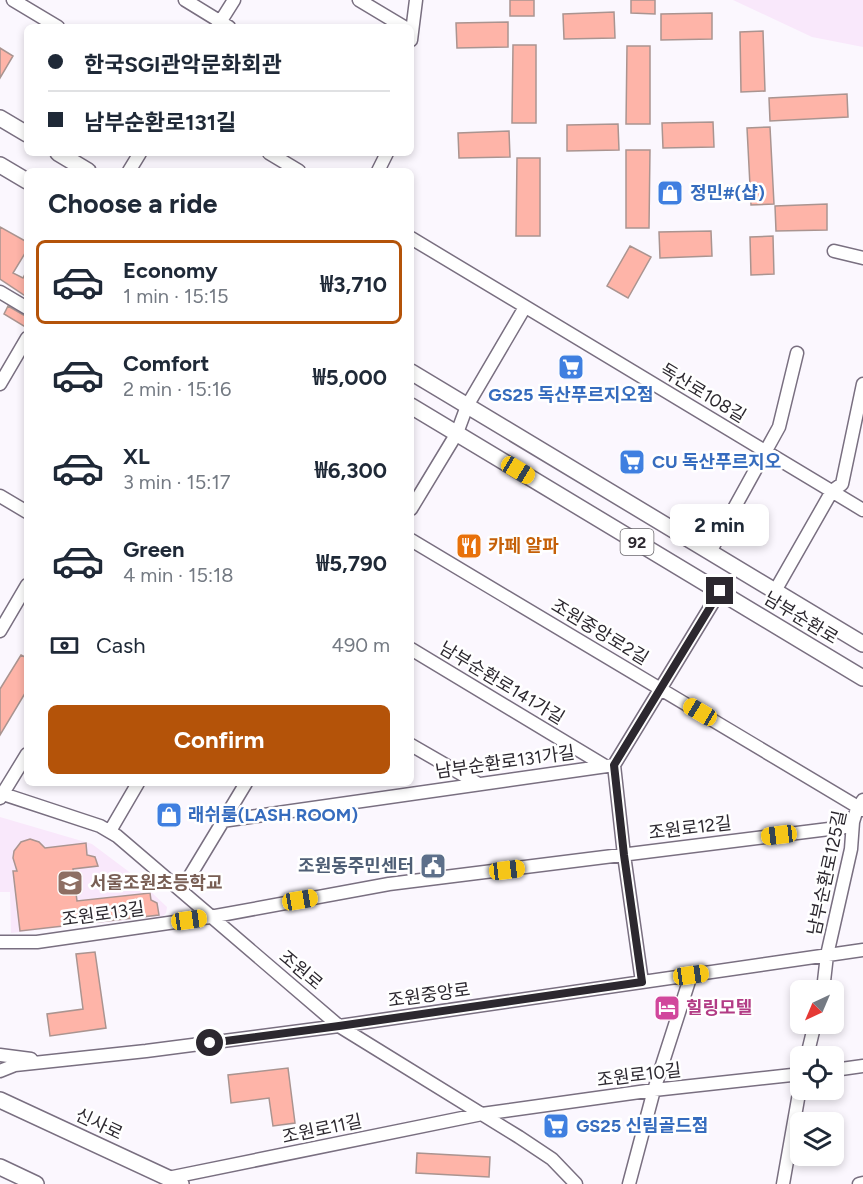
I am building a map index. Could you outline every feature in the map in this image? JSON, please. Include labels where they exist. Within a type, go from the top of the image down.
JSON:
[{"type":"main road","points":[[0,118],[24,132]]},
{"type":"main road","points":[[63,156],[83,168]]},
{"type":"main road","points":[[0,165],[24,179]]},
{"type":"main road","name":"남부순환로","points":[[414,374],[863,644]]},
{"type":"main road","name":"남부순환로","points":[[414,408],[863,678]]},
{"type":"main road","name":"신사로","points":[[0,1100],[175,1181]]},
{"type":"main road","points":[[0,1167],[36,1184]]},
{"type":"street","points":[[13,0],[53,24]]},
{"type":"street","points":[[185,0],[221,24]]},
{"type":"street","points":[[222,24],[234,0]]},
{"type":"street","points":[[359,0],[397,24]]},
{"type":"street","points":[[412,24],[416,0]]},
{"type":"street","points":[[273,156],[294,168]]},
{"type":"street","name":"독산로108길","points":[[414,240],[863,510]]},
{"type":"street","points":[[834,250],[863,258]]},
{"type":"street","points":[[0,292],[24,306]]},
{"type":"street","points":[[414,504],[457,433],[467,406],[525,307]]},
{"type":"street","points":[[0,384],[24,343]]},
{"type":"street","points":[[710,552],[779,427],[797,354]]},
{"type":"street","points":[[775,591],[832,491],[842,484],[863,384]]},
{"type":"street","points":[[0,496],[24,510]]},
{"type":"street","name":"조원중앙로2길","points":[[414,542],[861,806]]},
{"type":"street","points":[[0,631],[24,590]]},
{"type":"street","points":[[642,982],[610,765],[661,688],[720,591]]},
{"type":"street","name":"남부순환로141가길","points":[[414,652],[610,765]]},
{"type":"street","points":[[414,747],[477,783]]},
{"type":"street","points":[[1,795],[24,759]]},
{"type":"street","name":"남부순환로131가길","points":[[222,821],[610,765]]},
{"type":"street","points":[[110,831],[136,786]]},
{"type":"street","points":[[182,889],[244,786]]},
{"type":"street","name":"조원로","points":[[1,795],[92,823],[110,831],[182,889],[210,917],[339,1026],[552,1159],[576,1184]]},
{"type":"street","name":"남부순환로125길","points":[[824,980],[851,849],[853,822],[861,806]]},
{"type":"street","name":"조원로12길","points":[[210,917],[390,884],[845,827],[853,822]]},
{"type":"street","name":"조원로13길","points":[[0,942],[37,942],[210,917]]},
{"type":"street","name":"조원중앙로","points":[[0,1071],[15,1065],[339,1026],[863,950]]},
{"type":"street","points":[[629,1184],[654,1090],[691,975]]},
{"type":"street","points":[[0,1055],[47,1061]]},
{"type":"street","points":[[844,1069],[863,1066]]},
{"type":"street","name":"조원로10길","points":[[482,1114],[654,1090],[790,1075]]},
{"type":"street","points":[[783,1184],[798,1100]]},
{"type":"street","name":"조원로11길","points":[[175,1181],[482,1114]]},
{"type":"street","points":[[858,1184],[863,1183]]},
{"type":"shaded area","points":[[733,0],[863,0],[863,47],[812,37]]},
{"type":"shaded area","name":"서울조원초등학교","points":[[0,817],[92,844],[132,874],[167,907],[166,913],[163,916],[11,933],[10,892],[0,892]]},
{"type":"building","points":[[510,0],[534,0],[534,16],[510,16]]},
{"type":"building","points":[[631,0],[655,0],[655,14],[631,13]]},
{"type":"building","points":[[614,12],[615,38],[564,39],[563,14]]},
{"type":"building","points":[[712,13],[712,39],[661,40],[661,14]]},
{"type":"building","points":[[508,22],[508,47],[457,48],[456,23]]},
{"type":"building","points":[[763,31],[765,91],[741,92],[740,32]]},
{"type":"building","points":[[513,45],[536,45],[536,123],[512,123]]},
{"type":"building","points":[[627,46],[650,46],[650,124],[626,124]]},
{"type":"building","points":[[0,48],[13,56],[0,78]]},
{"type":"building","points":[[847,94],[848,117],[770,121],[769,98]]},
{"type":"building","points":[[713,122],[714,147],[663,148],[662,123]]},
{"type":"building","points":[[618,124],[619,150],[567,151],[567,125]]},
{"type":"building","points":[[770,127],[774,204],[751,205],[747,128]]},
{"type":"building","points":[[509,131],[510,157],[459,158],[458,133]]},
{"type":"building","points":[[626,150],[650,150],[649,228],[626,228]]},
{"type":"building","points":[[517,158],[540,158],[540,236],[516,236]]},
{"type":"building","points":[[827,204],[827,230],[776,231],[775,206]]},
{"type":"building","points":[[0,227],[24,240],[24,255],[13,273],[23,278],[24,276],[24,295],[0,279]]},
{"type":"building","points":[[711,231],[712,256],[660,258],[659,232]]},
{"type":"building","points":[[773,236],[774,274],[751,275],[750,237]]},
{"type":"building","points":[[630,246],[651,257],[628,298],[607,286]]},
{"type":"building","points":[[8,306],[24,315],[24,326],[4,314]]},
{"type":"building","points":[[21,655],[24,656],[24,695],[0,735],[0,689]]},
{"type":"building","points":[[30,839],[39,842],[45,848],[86,843],[87,855],[95,857],[98,866],[73,869],[77,901],[150,893],[151,900],[157,903],[159,915],[20,931],[13,871],[17,871],[13,858],[14,851],[21,842]]},
{"type":"building","points":[[95,952],[106,1028],[50,1036],[47,1014],[83,1009],[76,954]]},
{"type":"building","points":[[288,1068],[295,1123],[273,1126],[269,1098],[231,1103],[228,1075]]},
{"type":"building","points":[[417,1153],[490,1157],[489,1177],[416,1173]]},
{"type":"place","name":"정민#(샵)","points":[[670,193]]},
{"type":"place","name":"GS25 독산푸르지오점","points":[[571,367]]},
{"type":"place","name":"CU 독산푸르지오","points":[[632,462]]},
{"type":"place","name":"카페 알파","points":[[469,546]]},
{"type":"place","name":"래쉬룸(LASH ROOM)","points":[[169,815]]},
{"type":"place","name":"조원동주민센터","points":[[433,866]]},
{"type":"place","name":"서울조원초등학교","points":[[70,883]]},
{"type":"place","name":"힐링모텔","points":[[667,1008]]},
{"type":"place","name":"GS25 신림골드점","points":[[556,1126]]},
{"type":"route","points":[[210,1043],[642,982],[614,765],[720,591]]}]
